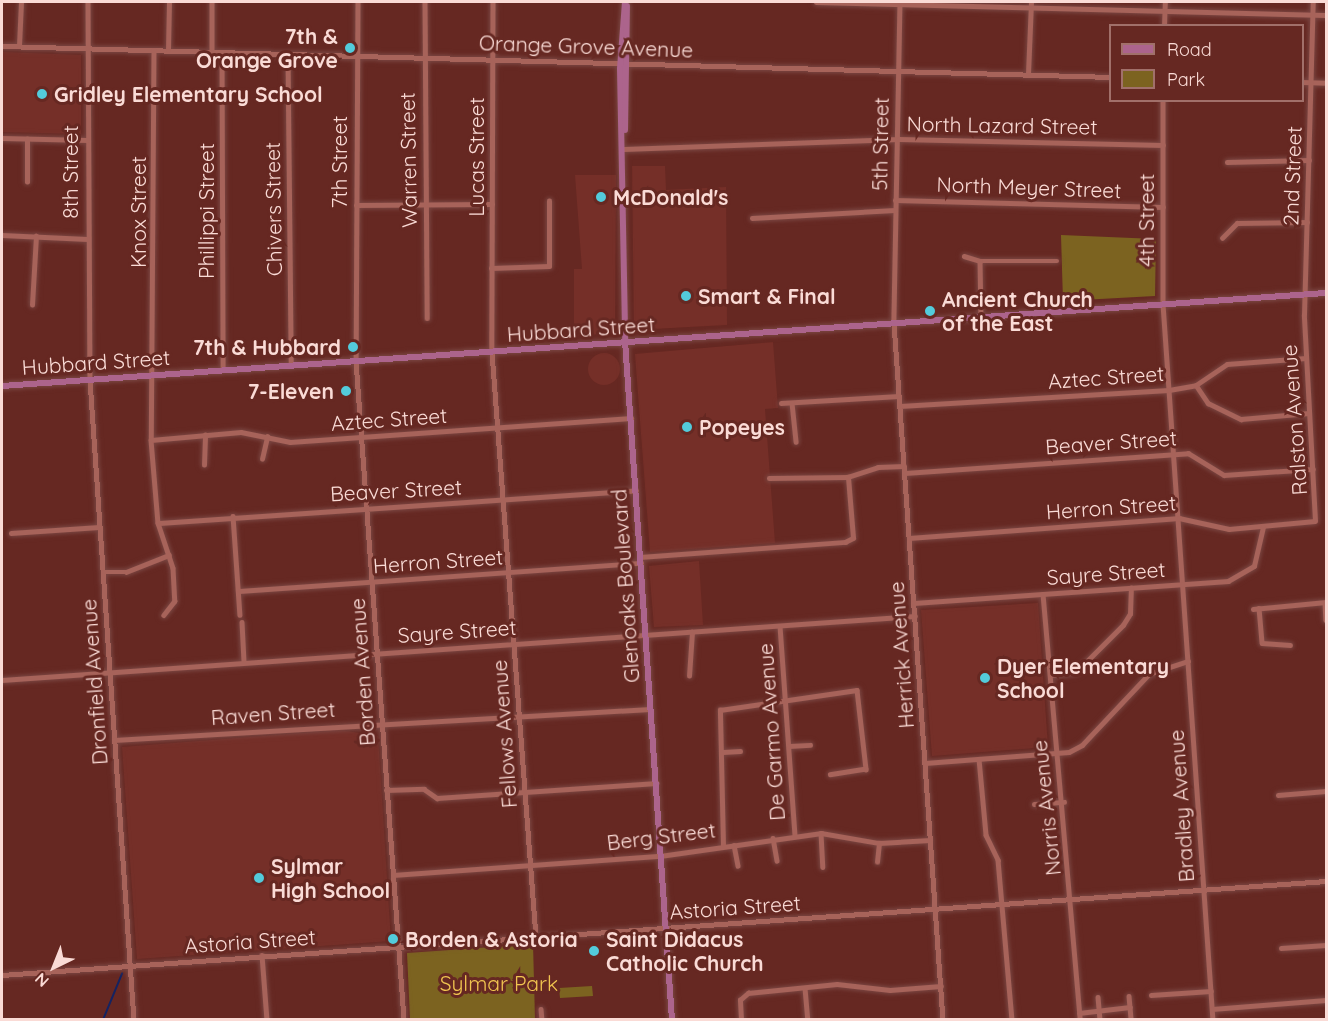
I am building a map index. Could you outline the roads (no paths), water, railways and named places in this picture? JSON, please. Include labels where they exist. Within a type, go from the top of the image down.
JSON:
[{"type":"main road","name":"Glenoaks Boulevard","points":[[626,2],[624,63],[625,341],[672,1020]]},
{"type":"main road","name":"Hubbard Street","points":[[2,386],[1326,293]]},
{"type":"street","points":[[19,46],[21,2]]},
{"type":"street","name":"8th Street","points":[[88,2],[87,239],[90,343]]},
{"type":"street","points":[[168,50],[169,2]]},
{"type":"street","points":[[212,2],[212,52]]},
{"type":"street","name":"7th Street","points":[[357,323],[355,56],[358,2]]},
{"type":"street","name":"Warren Street","points":[[425,2],[423,57],[427,318]]},
{"type":"street","name":"Lucas Street","points":[[490,313],[492,2]]},
{"type":"street","points":[[816,2],[1326,15]]},
{"type":"street","points":[[1028,74],[1031,2]]},
{"type":"street","points":[[1164,24],[1165,2]]},
{"type":"street","name":"2nd Street","points":[[1304,315],[1313,2]]},
{"type":"street","name":"5th Street","points":[[893,288],[900,4]]},
{"type":"street","name":"Orange Grove Avenue","points":[[2,46],[1109,77]]},
{"type":"street","name":"Knox Street","points":[[154,50],[154,375],[151,440],[158,522],[169,555],[175,602],[164,615]]},
{"type":"street","name":"Phillippi Street","points":[[222,52],[223,370]]},
{"type":"street","name":"Chivers Street","points":[[288,54],[291,365]]},
{"type":"street","points":[[1304,82],[1326,83]]},
{"type":"street","name":"4th Street","points":[[1162,102],[1165,339]]},
{"type":"street","points":[[2,138],[87,140]]},
{"type":"street","points":[[27,139],[27,182]]},
{"type":"street","name":"North Lazard Street","points":[[624,149],[897,140],[1163,145]]},
{"type":"street","points":[[1227,162],[1309,160]]},
{"type":"street","name":"North Meyer Street","points":[[895,200],[1163,207]]},
{"type":"street","points":[[492,268],[549,266],[549,201]]},
{"type":"street","points":[[356,204],[492,204]]},
{"type":"street","points":[[752,218],[895,210]]},
{"type":"street","points":[[1222,238],[1237,223],[1307,222]]},
{"type":"street","points":[[2,235],[87,239]]},
{"type":"street","points":[[32,305],[36,236]]},
{"type":"street","points":[[964,256],[980,261],[1057,261]]},
{"type":"street","points":[[980,261],[981,316]]},
{"type":"street","name":"Herrick Avenue","points":[[893,288],[943,1020]]},
{"type":"street","name":"Fellows Avenue","points":[[490,313],[506,572],[514,644],[536,937]]},
{"type":"street","name":"Ralston Avenue","points":[[1304,315],[1314,522]]},
{"type":"street","name":"Borden Avenue","points":[[357,323],[356,361],[404,1020]]},
{"type":"street","name":"Bradley Avenue","points":[[1165,339],[1213,1020]]},
{"type":"street","name":"Dronfield Avenue","points":[[90,343],[90,380],[99,527],[104,572],[134,1020]]},
{"type":"street","name":"Aztec Street","points":[[900,406],[1169,390],[1196,385],[1227,364],[1306,358]]},
{"type":"street","points":[[1196,385],[1208,403],[1240,419],[1309,413]]},
{"type":"street","points":[[781,403],[899,396]]},
{"type":"street","points":[[792,403],[796,442]]},
{"type":"street","name":"Aztec Street","points":[[151,440],[204,435],[267,437],[290,441],[631,418]]},
{"type":"street","points":[[204,435],[204,465]]},
{"type":"street","points":[[262,459],[267,437]]},
{"type":"street","name":"Beaver Street","points":[[905,473],[1188,453],[1224,475],[1313,469]]},
{"type":"street","points":[[769,478],[848,477],[878,467],[904,466]]},
{"type":"street","name":"Herron Street","points":[[238,591],[506,572],[853,538],[848,477]]},
{"type":"street","name":"Beaver Street","points":[[158,522],[501,501],[636,490]]},
{"type":"street","points":[[234,516],[240,615]]},
{"type":"street","name":"Herron Street","points":[[909,538],[1179,519],[1229,529],[1314,522]]},
{"type":"street","points":[[11,533],[99,527]]},
{"type":"street","name":"Sayre Street","points":[[914,603],[1242,578],[1261,551],[1263,527]]},
{"type":"street","points":[[104,572],[126,572],[169,555]]},
{"type":"street","points":[[1050,675],[1077,671],[1123,626],[1130,614],[1131,588]]},
{"type":"street","name":"Norris Avenue","points":[[1044,594],[1056,753],[1064,802],[1080,1020]]},
{"type":"street","points":[[1253,609],[1326,602],[1326,620]]},
{"type":"street","points":[[1259,608],[1262,643],[1290,645]]},
{"type":"street","name":"Sayre Street","points":[[2,680],[915,616]]},
{"type":"street","points":[[242,622],[244,662]]},
{"type":"street","name":"De Garmo Avenue","points":[[780,626],[795,836]]},
{"type":"street","points":[[689,676],[694,669],[692,632]]},
{"type":"street","points":[[925,763],[1056,753],[1082,745],[1149,674],[1188,661]]},
{"type":"street","points":[[723,846],[723,752],[720,710],[786,697],[857,690],[866,769],[830,776]]},
{"type":"street","name":"Raven Street","points":[[114,740],[383,727],[650,709]]},
{"type":"street","points":[[789,746],[810,745]]},
{"type":"street","points":[[723,752],[740,751]]},
{"type":"street","points":[[979,759],[983,816],[998,861],[1012,1020]]},
{"type":"street","points":[[386,790],[424,789],[437,798],[656,783]]},
{"type":"street","points":[[1278,795],[1326,791]]},
{"type":"street","points":[[1034,804],[1064,802]]},
{"type":"street","points":[[821,833],[823,867]]},
{"type":"street","name":"Berg Street","points":[[393,875],[660,856],[773,838],[821,833],[879,843],[930,840]]},
{"type":"street","points":[[773,838],[777,861]]},
{"type":"street","points":[[877,862],[879,843]]},
{"type":"street","points":[[734,845],[738,866]]},
{"type":"street","name":"Astoria Street","points":[[2,975],[1326,881]]},
{"type":"street","points":[[1281,948],[1326,945]]},
{"type":"street","points":[[262,955],[267,1020]]},
{"type":"street","points":[[741,1020],[740,1000],[748,993],[805,988],[941,986]]},
{"type":"street","points":[[805,988],[808,1020]]},
{"type":"street","points":[[1151,995],[1211,991]]},
{"type":"street","points":[[1129,996],[1131,1018]]},
{"type":"street","points":[[1098,997],[1100,1020]]},
{"type":"street","points":[[1212,1009],[1326,1000]]},
{"type":"street","points":[[1079,1013],[1130,1006]]},
{"type":"street","points":[[541,1010],[542,1020]]},
{"type":"waterway","points":[[103,1020],[122,974]]},
{"type":"place","name":"7th & Orange Grove","points":[[350,48]]},
{"type":"place","name":"Gridley Elementary School","points":[[42,94]]},
{"type":"place","name":"McDonald's","points":[[601,197]]},
{"type":"place","name":"Smart & Final","points":[[686,296]]},
{"type":"place","name":"Ancient Church of the East","points":[[930,311]]},
{"type":"place","name":"7th & Hubbard","points":[[353,347]]},
{"type":"place","name":"7-Eleven","points":[[346,391]]},
{"type":"place","name":"Popeyes","points":[[687,427]]},
{"type":"place","name":"Dyer Elementary School","points":[[985,678]]},
{"type":"place","name":"Sylmar High School","points":[[259,878]]},
{"type":"place","name":"Borden & Astoria","points":[[393,939]]},
{"type":"place","name":"Saint Didacus Catholic Church","points":[[594,951]]},
{"type":"park label","name":"Sylmar Park","points":[[499,983]]}]
